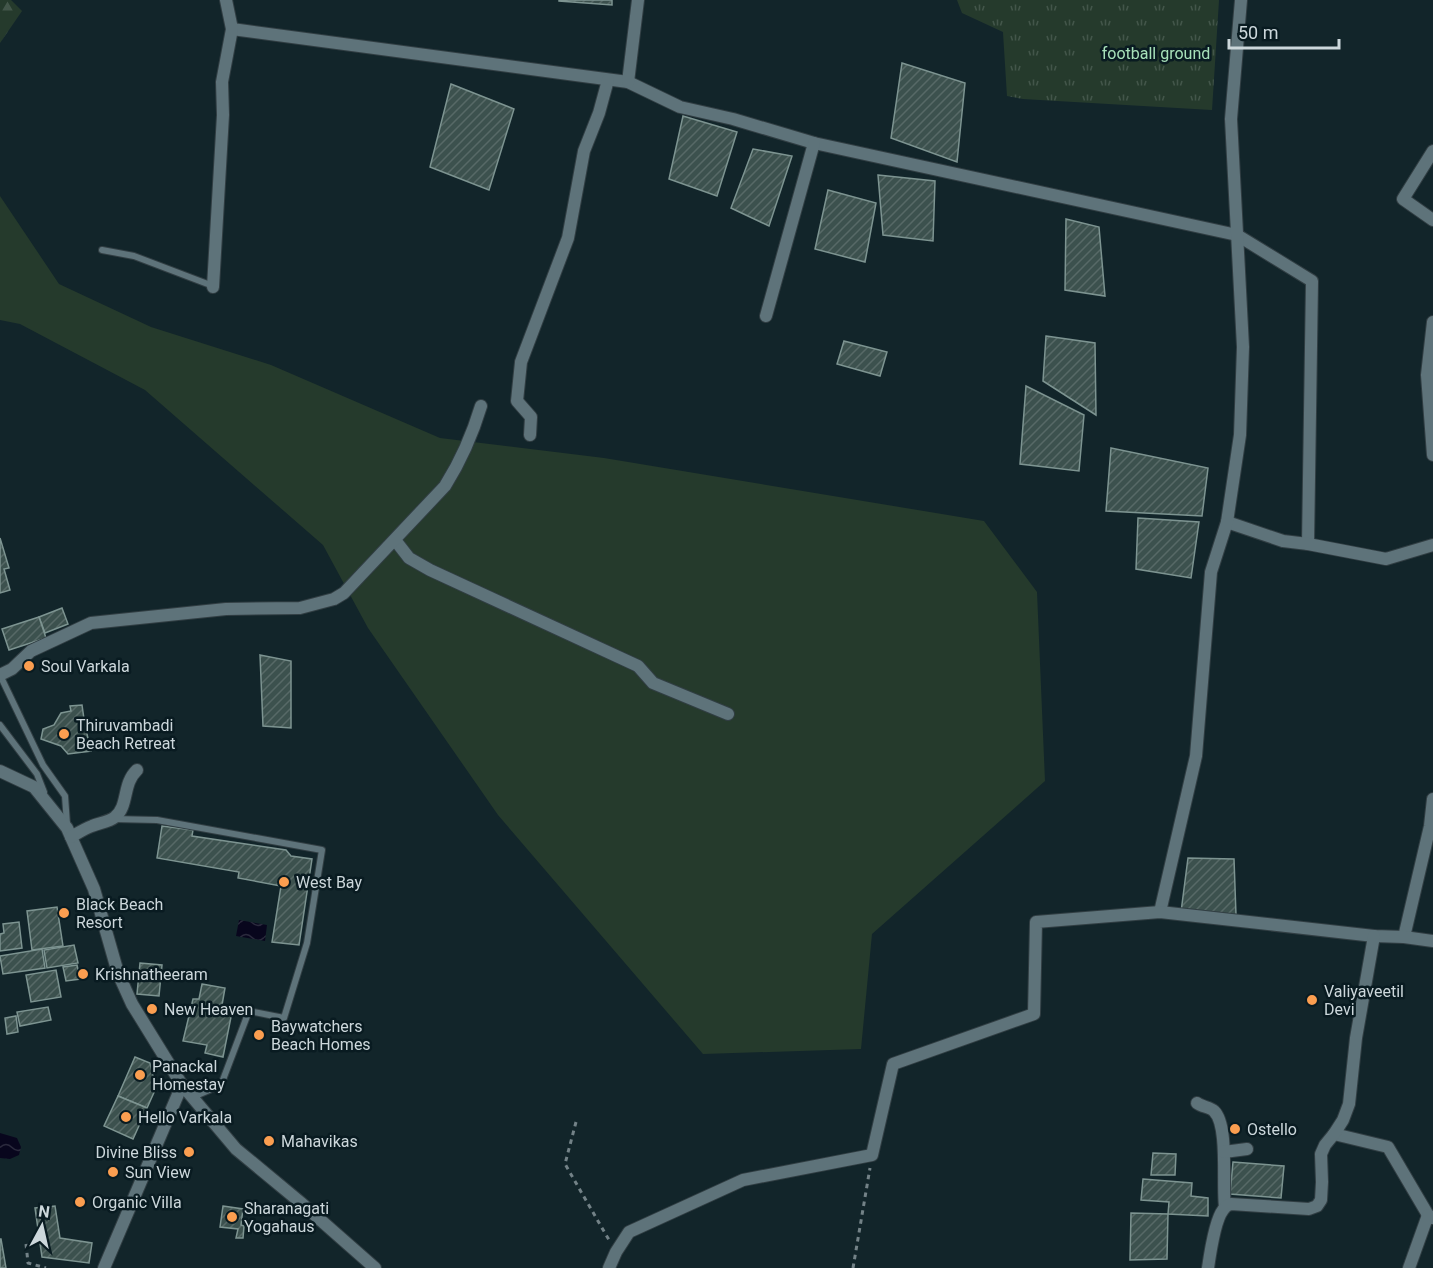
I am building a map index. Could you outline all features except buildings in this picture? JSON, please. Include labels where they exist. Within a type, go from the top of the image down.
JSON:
[{"type":"street","points":[[213,287],[223,115],[222,82],[232,29],[226,0]]},
{"type":"street","points":[[628,82],[638,0]]},
{"type":"street","points":[[1160,912],[1196,756],[1211,572],[1227,522],[1240,435],[1243,347],[1231,119],[1241,0]]},
{"type":"street","points":[[232,29],[628,82],[680,107],[733,119],[814,143],[1237,235],[1312,281],[1308,544]]},
{"type":"street","points":[[530,435],[531,417],[518,401],[521,362],[568,238],[584,151],[599,113],[608,80]]},
{"type":"street","points":[[766,316],[814,143]]},
{"type":"street","points":[[1433,151],[1403,200],[1433,220]]},
{"type":"street","points":[[1433,322],[1427,375],[1433,455]]},
{"type":"street","points":[[0,675],[12,669],[31,651],[91,623],[226,609],[300,608],[334,599],[344,593],[445,486],[458,466],[473,434],[481,406]]},
{"type":"street","points":[[1227,522],[1283,542],[1308,544],[1386,559],[1433,545]]},
{"type":"street","points":[[395,540],[409,558],[430,570],[638,666],[652,682],[728,714]]},
{"type":"street","points":[[69,833],[112,819],[117,815],[123,803],[128,781],[137,770]]},
{"type":"street","points":[[0,771],[34,787],[69,833],[94,889],[118,973],[132,1004],[182,1085],[236,1149],[375,1268]]},
{"type":"street","points":[[1404,937],[1430,826],[1433,799]]},
{"type":"street","points":[[609,1268],[629,1232],[743,1180],[872,1155],[893,1064],[1034,1014],[1036,922],[1160,912],[1433,941]]},
{"type":"street","points":[[1208,1268],[1220,1214],[1225,1207],[1231,1204],[1309,1209],[1317,1206],[1321,1200],[1321,1154],[1343,1120],[1349,1104],[1356,1038],[1374,936]]},
{"type":"street","points":[[104,1268],[182,1085]]},
{"type":"street","points":[[1197,1103],[1215,1112],[1218,1117],[1223,1136],[1225,1207]]},
{"type":"street","points":[[1334,1134],[1388,1148],[1430,1216],[1409,1268]]},
{"type":"street","points":[[1224,1152],[1247,1149]]},
{"type":"lane","points":[[102,250],[134,256],[213,287]]},
{"type":"lane","points":[[0,675],[43,765],[65,796],[69,833]]},
{"type":"lane","points":[[0,725],[37,774],[43,791],[69,833]]},
{"type":"lane","points":[[112,819],[157,820],[322,850],[307,942],[284,1018],[249,1011],[221,1084],[192,1097]]},
{"type":"path","points":[[576,1122],[565,1164],[616,1252]]},
{"type":"path","points":[[853,1268],[872,1155]]},
{"type":"path","points":[[26,1244],[28,1263],[46,1268]]},
{"type":"green space","points":[[0,0],[11,0],[22,11],[0,43]]},
{"type":"green space","name":"football ground","points":[[957,0],[1219,0],[1212,110],[1023,99],[1007,96],[1003,32],[962,13]]},
{"type":"green space","points":[[0,196],[59,284],[151,327],[271,365],[440,438],[604,458],[984,521],[1037,592],[1045,781],[872,934],[861,1049],[703,1054],[498,815],[368,628],[323,545],[145,390],[20,324],[0,320]]},
{"type":"water","points":[[239,920],[267,925],[265,941],[236,936]]},
{"type":"water","points":[[0,1133],[17,1138],[21,1147],[19,1155],[10,1159],[0,1158]]},
{"type":"place","name":"Soul Varkala","points":[[29,666]]},
{"type":"place","name":"Thiruvambadi Beach Retreat","points":[[64,734]]},
{"type":"place","name":"West Bay","points":[[284,882]]},
{"type":"place","name":"Black Beach Resort","points":[[64,913]]},
{"type":"place","name":"Krishnatheeram","points":[[83,974]]},
{"type":"place","name":"Valiyaveetil Devi","points":[[1312,1000]]},
{"type":"place","name":"New Heaven","points":[[152,1009]]},
{"type":"place","name":"Baywatchers Beach Homes","points":[[259,1035]]},
{"type":"place","name":"Panackal Homestay","points":[[140,1075]]},
{"type":"place","name":"Hello Varkala","points":[[126,1117]]},
{"type":"place","name":"Ostello","points":[[1235,1129]]},
{"type":"place","name":"Mahavikas","points":[[269,1141]]},
{"type":"place","name":"Divine Bliss","points":[[189,1152]]},
{"type":"place","name":"Sun View","points":[[113,1172]]},
{"type":"place","name":"Organic Villa","points":[[80,1202]]},
{"type":"place","name":"Sharanagati Yogahaus","points":[[232,1217]]}]
